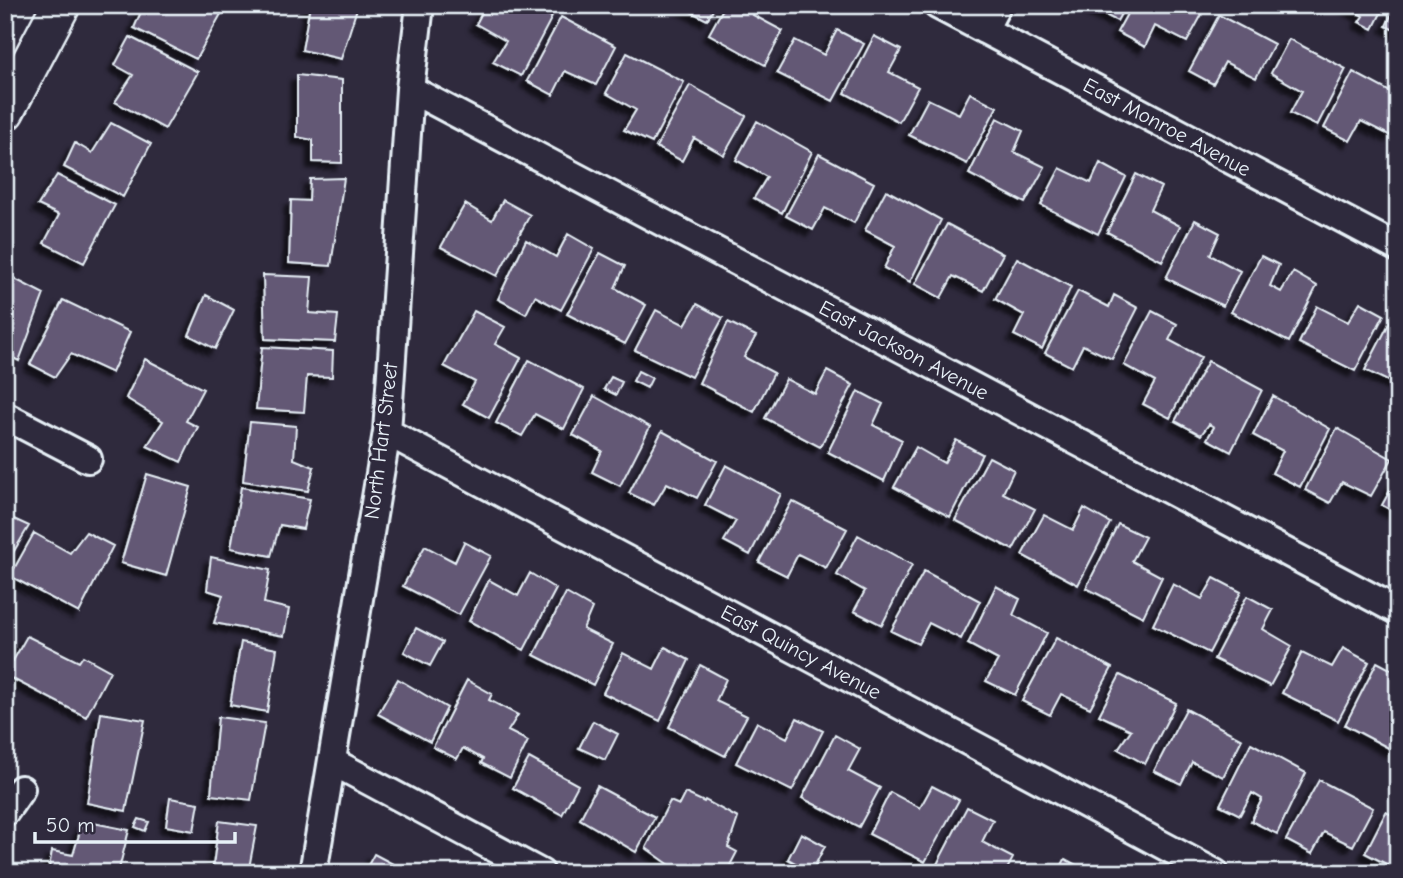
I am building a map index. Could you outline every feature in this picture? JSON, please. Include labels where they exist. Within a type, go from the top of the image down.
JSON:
[{"type":"street","points":[[5,111],[61,5]]},
{"type":"street","name":"North Hart Street","points":[[313,873],[387,432],[410,89],[420,5]]},
{"type":"street","name":"East Monroe Avenue","points":[[937,5],[1398,248]]},
{"type":"street","points":[[984,30],[997,5]]},
{"type":"street","name":"East Jackson Avenue","points":[[410,89],[1398,611]]},
{"type":"street","points":[[5,416],[88,459]]},
{"type":"street","name":"East Quincy Avenue","points":[[387,432],[1215,873]]},
{"type":"street","points":[[333,762],[541,873]]},
{"type":"street","points":[[5,812],[21,789]]},
{"type":"path","points":[[5,16],[11,5]]},
{"type":"building","points":[[144,5],[167,12],[170,5],[226,5],[196,59],[134,28]]},
{"type":"building","points":[[310,5],[358,5],[341,59],[302,50]]},
{"type":"building","points":[[486,5],[530,5],[552,17],[521,76],[493,62],[506,41],[476,24]]},
{"type":"building","points":[[678,5],[716,5],[707,20]]},
{"type":"building","points":[[725,5],[757,5],[753,15],[783,31],[765,65],[709,34]]},
{"type":"building","points":[[1092,5],[1126,5],[1117,21],[1091,8]]},
{"type":"building","points":[[1132,5],[1197,5],[1205,9],[1187,42],[1155,26],[1145,47],[1117,32]]},
{"type":"building","points":[[1344,5],[1385,5],[1373,29],[1359,22],[1363,16]]},
{"type":"building","points":[[1398,5],[1398,32],[1386,26]]},
{"type":"building","points":[[1219,15],[1274,44],[1256,78],[1225,62],[1213,84],[1189,71]]},
{"type":"building","points":[[561,17],[616,46],[596,85],[565,71],[553,95],[527,81]]},
{"type":"building","points":[[837,30],[864,44],[833,101],[777,73],[795,40],[824,55]]},
{"type":"building","points":[[874,36],[901,50],[889,72],[918,87],[899,122],[845,93]]},
{"type":"building","points":[[130,37],[198,72],[165,129],[115,102],[133,75],[115,65]]},
{"type":"building","points":[[1289,39],[1346,69],[1317,126],[1290,113],[1302,91],[1271,73]]},
{"type":"building","points":[[627,53],[684,82],[652,143],[624,130],[636,110],[606,93]]},
{"type":"building","points":[[1353,72],[1398,96],[1398,123],[1391,136],[1361,121],[1350,141],[1324,128]]},
{"type":"building","points":[[297,75],[342,80],[342,163],[313,162],[313,140],[297,137]]},
{"type":"building","points":[[690,85],[746,116],[724,155],[694,138],[682,161],[656,147]]},
{"type":"building","points":[[970,93],[997,107],[967,164],[909,135],[928,99],[959,114]]},
{"type":"building","points":[[997,118],[1023,131],[1014,152],[1045,167],[1025,203],[969,174]]},
{"type":"building","points":[[757,121],[812,152],[782,213],[754,198],[767,177],[736,160]]},
{"type":"building","points":[[111,123],[151,144],[123,197],[64,167],[75,143],[92,153]]},
{"type":"building","points":[[819,154],[874,183],[854,223],[825,208],[813,230],[786,216]]},
{"type":"building","points":[[1100,163],[1126,177],[1098,234],[1041,205],[1060,168],[1091,183]]},
{"type":"building","points":[[1136,174],[1161,187],[1150,210],[1180,226],[1162,261],[1107,232]]},
{"type":"building","points":[[57,175],[115,205],[84,263],[44,243],[59,215],[38,205]]},
{"type":"building","points":[[344,178],[331,266],[289,263],[291,200],[309,201],[310,179]]},
{"type":"building","points":[[886,190],[941,220],[910,282],[884,268],[895,246],[865,230]]},
{"type":"building","points":[[503,200],[530,215],[497,276],[441,247],[465,204],[492,220]]},
{"type":"building","points":[[1195,220],[1220,233],[1210,255],[1240,271],[1223,306],[1166,278]]},
{"type":"building","points":[[947,224],[1003,254],[983,291],[953,276],[941,298],[915,284]]},
{"type":"building","points":[[568,234],[594,249],[561,310],[535,296],[526,314],[498,299],[526,240],[556,257]]},
{"type":"building","points":[[600,253],[625,266],[615,288],[646,305],[625,344],[567,314]]},
{"type":"building","points":[[1261,256],[1279,265],[1270,286],[1281,292],[1293,272],[1317,286],[1289,342],[1231,312]]},
{"type":"building","points":[[1017,258],[1071,287],[1042,349],[1014,335],[1024,315],[995,299]]},
{"type":"building","points":[[5,274],[44,294],[19,361],[5,354]]},
{"type":"building","points":[[263,275],[312,277],[309,313],[338,315],[335,342],[265,339]]},
{"type":"building","points":[[1078,291],[1109,307],[1114,295],[1138,308],[1112,359],[1083,345],[1072,367],[1045,353]]},
{"type":"building","points":[[206,295],[234,310],[215,349],[189,335]]},
{"type":"building","points":[[63,300],[130,332],[112,373],[71,354],[55,377],[30,364]]},
{"type":"building","points":[[1360,302],[1384,315],[1355,371],[1299,343],[1317,306],[1348,322]]},
{"type":"building","points":[[697,304],[723,318],[691,377],[635,350],[656,310],[685,325]]},
{"type":"building","points":[[474,311],[505,327],[495,344],[521,358],[489,418],[463,404],[475,382],[444,366]]},
{"type":"building","points":[[1152,311],[1177,324],[1169,340],[1201,357],[1170,418],[1143,404],[1155,382],[1124,365]]},
{"type":"building","points":[[1393,316],[1398,318],[1398,386],[1365,370]]},
{"type":"building","points":[[728,322],[756,336],[744,357],[774,373],[754,412],[699,383]]},
{"type":"building","points":[[262,347],[333,351],[332,377],[307,376],[304,412],[256,409]]},
{"type":"building","points":[[145,359],[203,389],[186,421],[198,427],[181,462],[147,446],[163,421],[126,398]]},
{"type":"building","points":[[529,360],[584,389],[564,429],[535,414],[522,436],[496,423]]},
{"type":"building","points":[[1208,361],[1262,390],[1231,452],[1207,439],[1214,427],[1209,424],[1201,435],[1175,421]]},
{"type":"building","points":[[638,371],[652,378],[647,388],[633,381]]},
{"type":"building","points":[[827,371],[853,385],[820,447],[765,418],[786,379],[815,394]]},
{"type":"building","points":[[611,377],[622,382],[616,395],[604,389]]},
{"type":"building","points":[[858,391],[883,404],[873,425],[902,440],[884,481],[828,452]]},
{"type":"building","points":[[594,396],[650,427],[620,486],[592,472],[602,451],[573,435]]},
{"type":"building","points":[[1273,396],[1330,429],[1300,487],[1272,473],[1283,451],[1253,435]]},
{"type":"building","points":[[250,422],[296,426],[294,459],[314,467],[308,491],[243,481]]},
{"type":"building","points":[[1337,428],[1392,459],[1371,496],[1342,482],[1330,503],[1305,490]]},
{"type":"building","points":[[662,431],[717,461],[697,498],[667,483],[654,505],[629,493]]},
{"type":"building","points":[[956,440],[982,454],[950,517],[894,487],[916,447],[944,463]]},
{"type":"building","points":[[989,457],[1014,470],[1003,493],[1035,509],[1013,550],[955,520]]},
{"type":"building","points":[[726,465],[781,494],[750,555],[724,541],[736,521],[705,505]]},
{"type":"building","points":[[147,474],[191,487],[166,576],[121,563]]},
{"type":"building","points":[[1398,476],[1398,514],[1382,505]]},
{"type":"building","points":[[241,487],[310,499],[303,529],[280,525],[271,556],[231,548]]},
{"type":"building","points":[[792,501],[847,529],[826,568],[798,554],[787,576],[759,562]]},
{"type":"building","points":[[1084,508],[1110,523],[1078,585],[1022,555],[1044,515],[1073,530]]},
{"type":"building","points":[[5,515],[29,526],[5,566]]},
{"type":"building","points":[[1118,524],[1145,537],[1132,561],[1162,577],[1143,617],[1086,588]]},
{"type":"building","points":[[86,532],[113,546],[79,613],[10,576],[34,533],[70,553]]},
{"type":"building","points":[[858,535],[912,565],[882,625],[854,611],[865,591],[837,575]]},
{"type":"building","points":[[464,542],[491,556],[459,615],[403,586],[425,546],[455,562]]},
{"type":"building","points":[[211,557],[270,570],[264,603],[289,609],[284,636],[214,623],[223,595],[207,590]]},
{"type":"building","points":[[924,571],[980,601],[961,639],[929,623],[918,644],[891,631]]},
{"type":"building","points":[[530,573],[556,589],[524,650],[469,621],[489,580],[518,596]]},
{"type":"building","points":[[1214,578],[1241,592],[1209,653],[1153,625],[1173,584],[1202,599]]},
{"type":"building","points":[[996,586],[1020,599],[1013,615],[1047,633],[1015,695],[986,681],[998,660],[968,644]]},
{"type":"building","points":[[566,593],[592,608],[583,629],[613,644],[593,685],[534,655]]},
{"type":"building","points":[[1247,596],[1273,610],[1263,629],[1292,646],[1270,686],[1214,659]]},
{"type":"building","points":[[416,628],[443,642],[430,666],[404,652]]},
{"type":"building","points":[[27,636],[79,662],[83,656],[110,671],[86,717],[5,675]]},
{"type":"building","points":[[1056,638],[1112,668],[1090,708],[1061,694],[1050,715],[1022,701]]},
{"type":"building","points":[[241,642],[277,649],[267,712],[230,705]]},
{"type":"building","points":[[665,647],[689,660],[660,721],[603,693],[623,653],[654,669]]},
{"type":"building","points":[[1343,648],[1369,662],[1338,721],[1282,693],[1302,652],[1332,667]]},
{"type":"building","points":[[1377,662],[1398,673],[1398,686],[1391,699],[1398,703],[1398,753],[1345,725]]},
{"type":"building","points":[[700,665],[726,679],[716,701],[747,716],[725,756],[669,727]]},
{"type":"building","points":[[1120,675],[1176,703],[1145,764],[1118,749],[1131,730],[1099,715]]},
{"type":"building","points":[[398,679],[447,708],[430,742],[378,714]]},
{"type":"building","points":[[467,680],[492,694],[489,700],[518,715],[508,731],[528,741],[510,778],[481,763],[483,759],[463,748],[457,759],[433,747]]},
{"type":"building","points":[[1186,709],[1242,739],[1223,777],[1192,762],[1181,784],[1154,771]]},
{"type":"building","points":[[101,713],[145,720],[126,811],[87,803]]},
{"type":"building","points":[[218,717],[265,723],[251,800],[211,795]]},
{"type":"building","points":[[797,718],[823,731],[792,791],[736,763],[757,722],[787,738]]},
{"type":"building","points":[[593,721],[618,734],[605,760],[579,748]]},
{"type":"building","points":[[835,735],[860,749],[848,771],[880,788],[859,827],[802,798]]},
{"type":"building","points":[[1251,743],[1306,773],[1277,834],[1251,821],[1262,799],[1252,793],[1240,815],[1220,805]]},
{"type":"building","points":[[529,758],[578,785],[562,815],[513,788]]},
{"type":"building","points":[[1319,780],[1373,808],[1353,846],[1324,832],[1312,854],[1286,840]]},
{"type":"building","points":[[597,786],[655,817],[636,852],[580,819]]},
{"type":"building","points":[[932,786],[959,800],[925,862],[869,834],[890,792],[920,808]]},
{"type":"building","points":[[685,793],[704,802],[705,800],[738,818],[728,847],[737,852],[726,873],[681,873],[646,848],[670,801],[679,805]]},
{"type":"building","points":[[170,798],[199,803],[194,831],[166,826]]},
{"type":"building","points":[[967,807],[993,820],[982,842],[1013,858],[1005,873],[944,873],[935,868]]},
{"type":"building","points":[[1386,812],[1398,818],[1398,873],[1391,873],[1394,868],[1365,853]]},
{"type":"building","points":[[139,819],[149,822],[145,831],[135,827]]},
{"type":"building","points":[[83,821],[129,830],[118,873],[48,873],[52,851],[73,855]]},
{"type":"building","points":[[219,821],[257,826],[248,873],[212,873]]},
{"type":"building","points":[[801,833],[825,846],[811,873],[794,873],[799,865],[788,859]]},
{"type":"building","points":[[374,854],[410,873],[364,873]]},
{"type":"building","points":[[1065,859],[1091,873],[1058,873]]},
{"type":"building","points":[[1023,864],[1039,873],[1019,873]]}]
